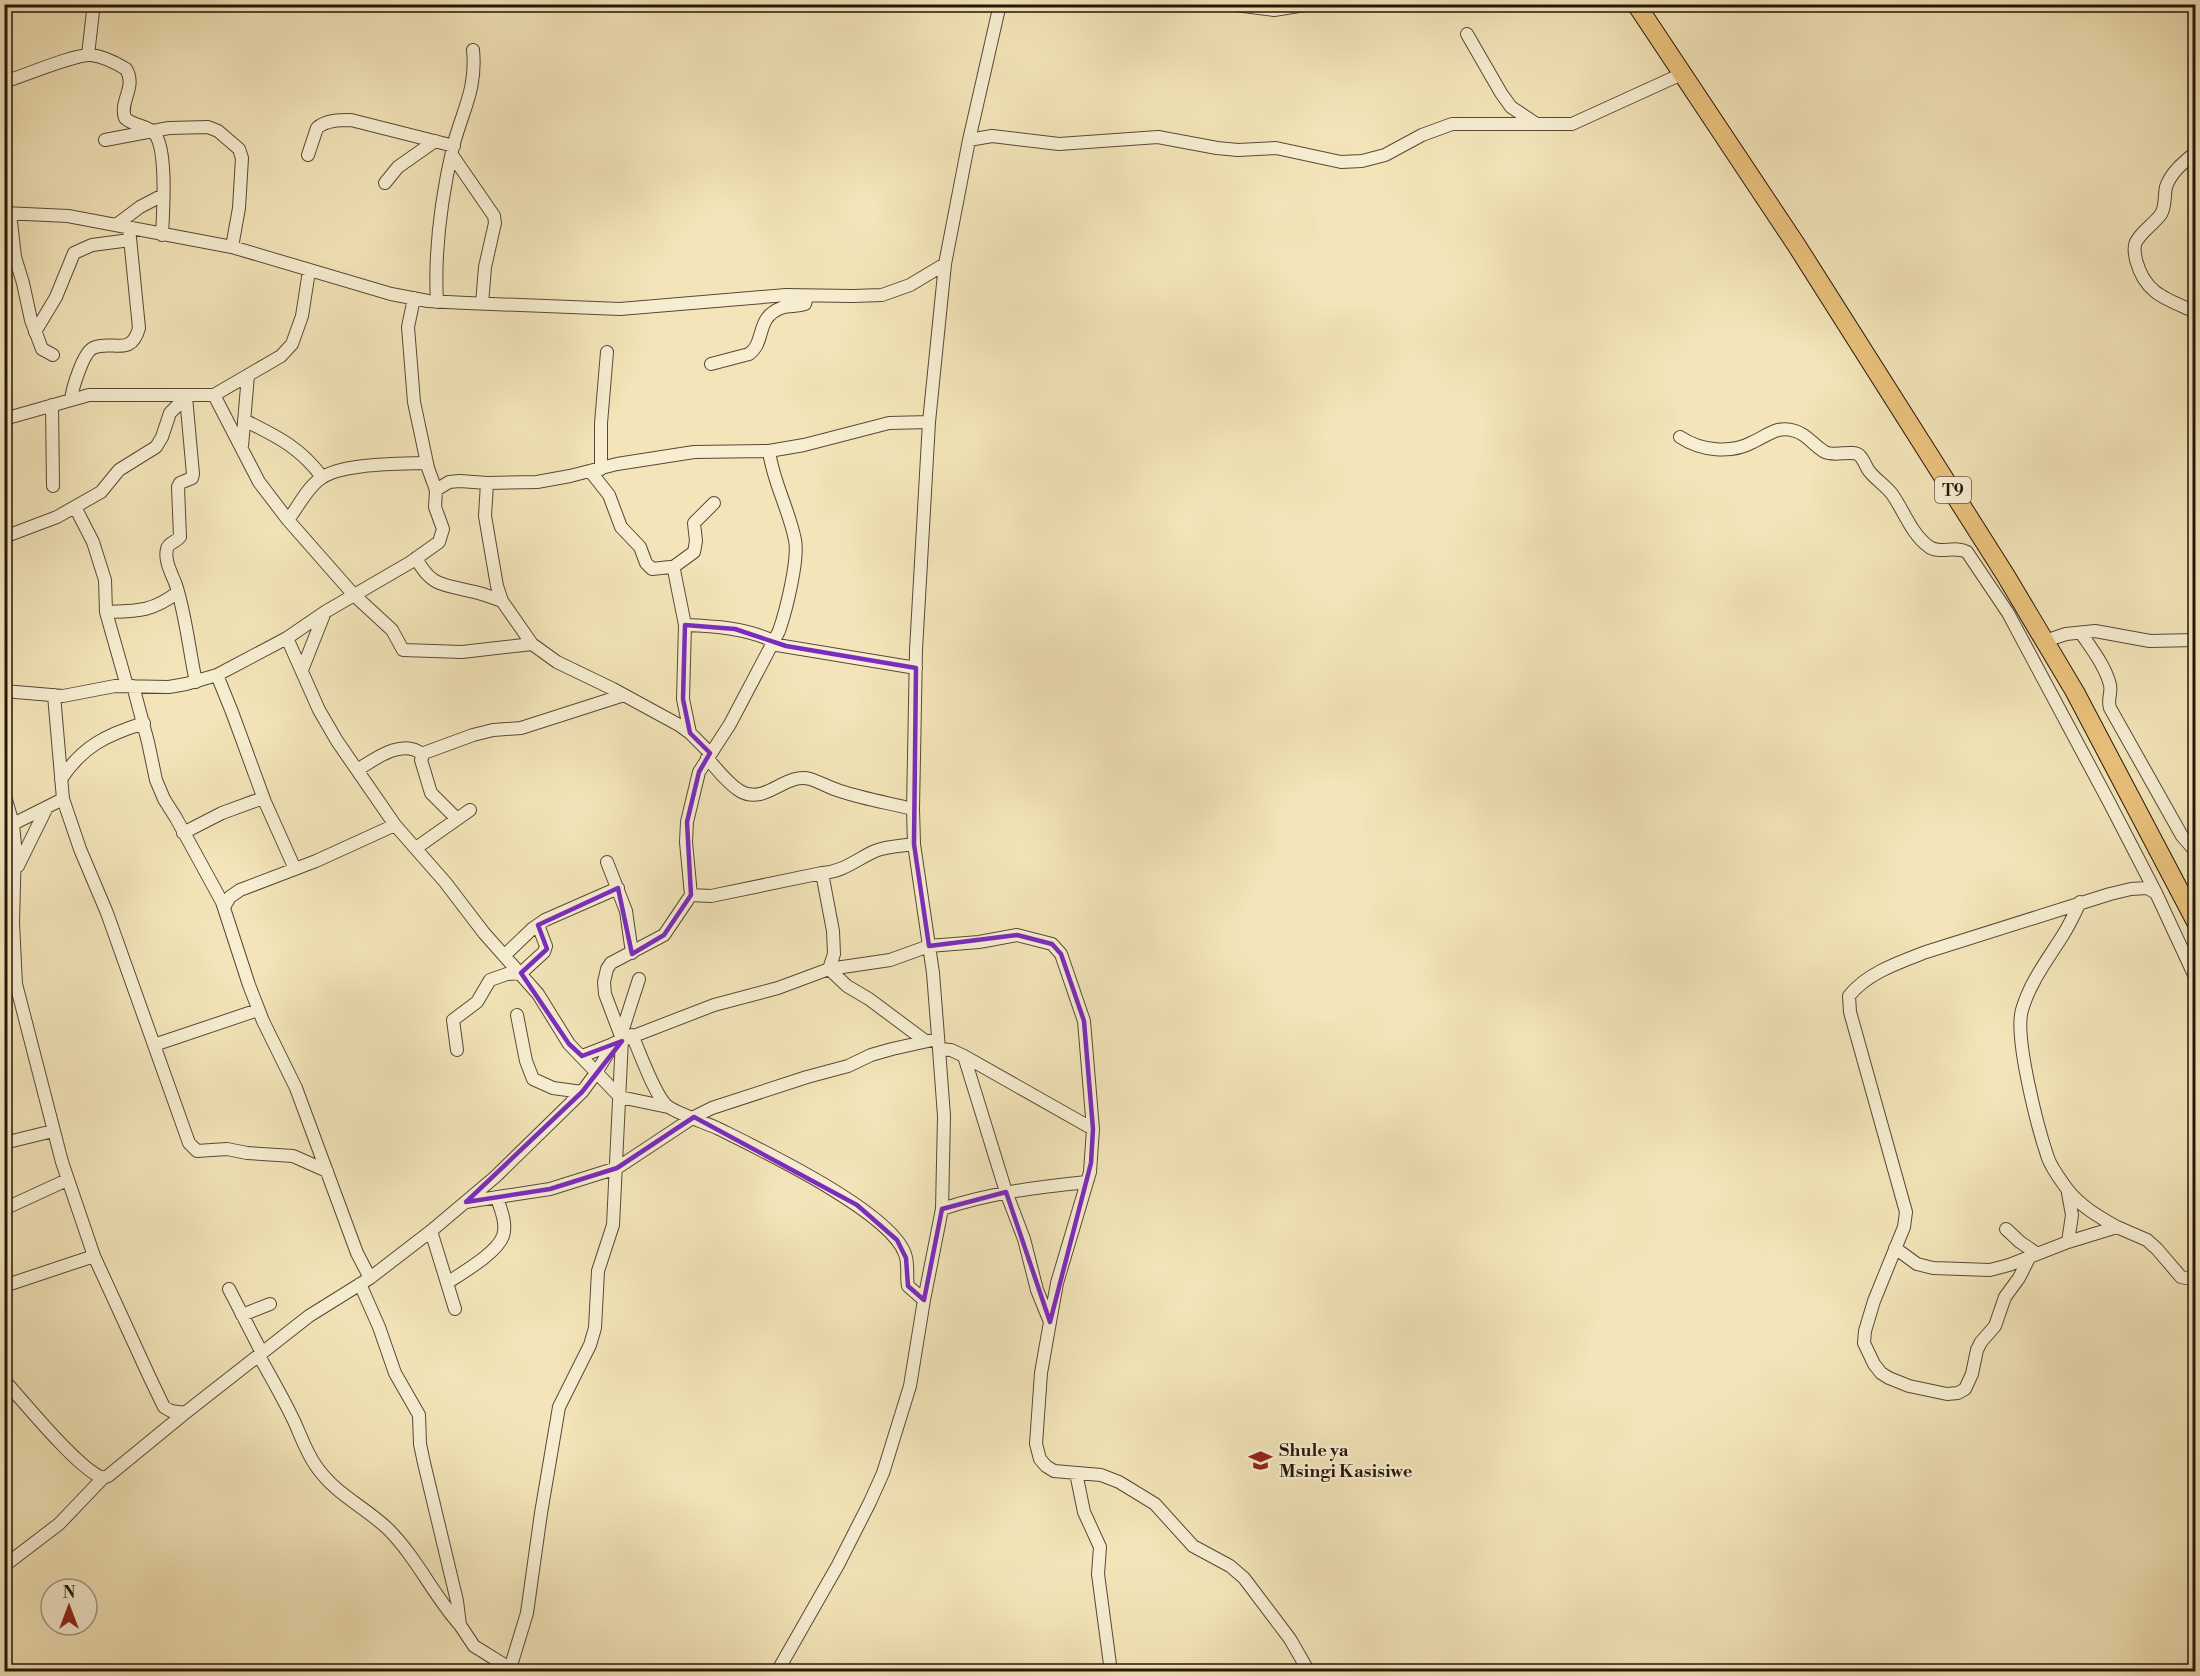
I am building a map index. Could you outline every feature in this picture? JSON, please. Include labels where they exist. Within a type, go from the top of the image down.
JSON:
[{"type":"highway","name":"T9","points":[[1636,4],[1803,254],[2045,641],[2196,922]]},
{"type":"street","points":[[777,1671],[838,1565],[883,1473],[910,1386],[942,1209],[944,1116],[933,1043],[933,973],[914,844],[916,668],[929,422],[945,264],[969,140],[1000,4]]},
{"type":"street","points":[[1228,4],[1274,10],[1311,4]]},
{"type":"street","points":[[88,55],[93,11]]},
{"type":"street","points":[[1467,34],[1511,107],[1539,125]]},
{"type":"street","points":[[437,302],[435,250],[453,150],[473,86],[473,50]]},
{"type":"street","points":[[4,82],[68,59],[88,55],[126,69],[130,80],[128,95],[123,106],[125,118],[152,131],[157,138],[161,157],[163,195],[162,235]]},
{"type":"street","points":[[969,140],[992,136],[1059,144],[1158,137],[1216,148],[1285,150],[1341,162],[1376,158],[1422,135],[1452,124],[1572,124],[1684,73]]},
{"type":"street","points":[[308,155],[317,128],[327,122],[351,120],[435,141],[453,150],[494,216],[495,224],[485,267],[482,304]]},
{"type":"street","points":[[105,140],[169,128],[212,127],[218,130],[240,151],[242,158],[239,208],[232,247]]},
{"type":"street","points":[[385,183],[398,167],[435,141]]},
{"type":"street","points":[[2196,152],[2174,171],[2167,185],[2165,207],[2138,238],[2134,247],[2138,268],[2148,288],[2161,297],[2196,312]]},
{"type":"street","points":[[116,225],[140,207],[163,195]]},
{"type":"street","points":[[53,355],[42,349],[35,332],[15,257],[7,213],[68,216],[116,225],[130,234]]},
{"type":"street","points":[[35,332],[56,297],[74,253],[130,234],[162,235],[232,247],[414,298],[437,302],[482,304],[620,309],[777,296],[882,295],[910,285],[945,264]]},
{"type":"street","points":[[71,400],[74,381],[89,351],[95,347],[127,345],[136,339],[139,328],[130,234]]},
{"type":"street","points":[[4,419],[89,395],[186,397],[214,395],[281,356],[292,344],[302,316],[309,270]]},
{"type":"street","points":[[711,364],[749,354],[758,345],[762,326],[768,316],[780,309],[805,304],[807,296]]},
{"type":"street","points":[[4,691],[74,695],[98,689],[130,686],[169,687],[217,675],[287,638],[353,594],[439,542],[442,538],[442,523],[435,507],[436,490],[426,463],[414,402],[408,327],[414,298]]},
{"type":"street","points":[[607,352],[595,470],[621,527],[640,547],[648,567],[652,570],[672,568],[694,552],[696,541],[694,523],[714,503]]},
{"type":"street","points":[[242,448],[248,375]]},
{"type":"street","points":[[214,395],[259,482],[288,520],[353,594],[370,612],[390,627],[404,651],[462,652],[532,644]]},
{"type":"street","points":[[4,537],[57,517],[101,492],[118,470],[156,447],[170,413],[186,397]]},
{"type":"street","points":[[186,397],[193,474],[192,478],[180,483],[178,487],[180,537],[169,544],[166,552],[167,562],[178,592],[196,681]]},
{"type":"street","points":[[52,405],[53,486]]},
{"type":"street","points":[[244,420],[303,454],[322,477]]},
{"type":"street","points":[[436,490],[449,482],[537,482],[635,460],[694,452],[769,451],[804,445],[889,423],[929,422]]},
{"type":"street","points":[[1680,437],[1706,448],[1734,448],[1752,443],[1772,431],[1793,430],[1802,433],[1826,452],[1836,455],[1857,453],[1871,474],[1892,494],[1910,525],[1928,546],[1936,550],[1959,549],[1967,552],[2008,613],[2156,893],[2196,979]]},
{"type":"street","points":[[668,1107],[622,1038],[606,1000],[604,982],[606,969],[611,963],[664,935],[691,895],[686,850],[687,822],[699,771],[730,724],[783,620],[797,551],[794,532],[771,470],[769,451]]},
{"type":"street","points":[[288,520],[314,485],[329,473],[375,465],[426,463]]},
{"type":"street","points":[[487,483],[486,516],[497,586],[502,601],[532,644],[557,662],[653,710],[690,733],[733,786],[748,794],[767,792],[789,780],[799,778],[810,779],[840,791],[913,809]]},
{"type":"street","points":[[75,507],[93,542],[105,580],[106,612],[144,723],[156,780],[164,799],[224,907],[236,951],[258,1010],[296,1088],[357,1252],[395,1373],[419,1415],[420,1444],[457,1601],[460,1625]]},
{"type":"street","points":[[416,558],[424,573],[439,585],[473,591],[502,601]]},
{"type":"street","points":[[672,568],[676,577],[685,625],[682,699],[690,733]]},
{"type":"street","points":[[106,612],[150,609],[162,604],[178,592]]},
{"type":"street","points":[[302,670],[325,612]]},
{"type":"street","points":[[685,625],[735,629],[772,642],[916,668]]},
{"type":"street","points":[[2045,641],[2066,634],[2095,631],[2159,641],[2196,640]]},
{"type":"street","points":[[2081,633],[2108,677],[2111,688],[2108,700],[2110,708],[2182,836],[2196,852]]},
{"type":"street","points":[[287,638],[319,710],[337,741],[395,825],[484,933],[521,973],[538,994],[569,1044],[596,1073],[620,1097],[668,1107],[694,1117],[799,1170],[857,1205],[897,1240],[906,1258],[908,1286],[924,1300]]},
{"type":"street","points":[[217,675],[263,798],[295,869]]},
{"type":"street","points":[[54,695],[63,799],[80,849],[108,913],[178,1115],[192,1148],[201,1151],[232,1149],[247,1153],[293,1156],[327,1171]]},
{"type":"street","points":[[422,754],[473,735],[494,730],[521,728],[624,695]]},
{"type":"street","points":[[61,780],[82,752],[93,744],[123,729],[144,723]]},
{"type":"street","points":[[357,770],[402,748],[413,748],[422,754]]},
{"type":"street","points":[[422,754],[421,760],[431,793],[457,819]]},
{"type":"street","points":[[4,794],[13,825],[16,870],[13,923],[16,984],[67,1180],[94,1256],[164,1407],[171,1411],[185,1413]]},
{"type":"street","points":[[183,833],[222,813],[263,798]]},
{"type":"street","points":[[13,825],[63,799]]},
{"type":"street","points":[[16,870],[47,807]]},
{"type":"street","points":[[416,848],[470,810]]},
{"type":"street","points":[[224,907],[234,893],[395,825]]},
{"type":"street","points":[[691,895],[711,896],[844,868],[879,850],[914,844]]},
{"type":"street","points":[[607,862],[626,911],[632,953]]},
{"type":"street","points":[[822,873],[833,932],[834,954],[829,969]]},
{"type":"street","points":[[505,955],[538,925],[552,916],[618,888]]},
{"type":"street","points":[[2033,1254],[2005,1297],[1995,1326],[1977,1350],[1969,1383],[1958,1393],[1931,1392],[1889,1378],[1874,1364],[1864,1343],[1865,1330],[1874,1301],[1904,1227],[1906,1212],[1850,1012],[1850,996],[1857,986],[1901,962],[2080,902],[2131,889],[2147,888],[2156,893]]},
{"type":"street","points":[[2080,902],[2065,932],[2032,984],[2020,1014],[2021,1036],[2031,1094],[2048,1159],[2067,1189],[2077,1200],[2117,1227],[2147,1240],[2181,1277],[2196,1280]]},
{"type":"street","points":[[457,1050],[452,1024],[456,1016],[477,1002],[490,981],[507,974],[521,973],[545,949],[544,938],[538,925]]},
{"type":"street","points":[[582,1056],[622,1038],[714,1005],[778,988],[829,969],[890,960],[929,946],[1022,936],[1052,944],[1060,954],[1084,1021],[1094,1129],[1087,1182],[1057,1283],[1041,1373],[1037,1453],[1046,1466],[1054,1471],[1101,1475],[1139,1493],[1155,1504],[1193,1546],[1230,1566],[1244,1578],[1290,1638],[1309,1671]]},
{"type":"street","points":[[829,969],[847,986],[864,995],[933,1043],[964,1056],[1094,1129]]},
{"type":"street","points":[[228,1289],[318,1469],[340,1494],[387,1529],[415,1562],[443,1607],[460,1625],[474,1646],[510,1670],[527,1613],[559,1407],[590,1346],[595,1328],[598,1271],[614,1225],[622,1038],[639,979]]},
{"type":"street","points":[[154,1045],[258,1010]]},
{"type":"street","points":[[517,1015],[526,1061],[533,1080],[553,1088],[582,1092]]},
{"type":"street","points":[[4,1566],[59,1524],[104,1478],[260,1354],[309,1316],[365,1281],[431,1232],[495,1177],[582,1092],[622,1038]]},
{"type":"street","points":[[466,1202],[550,1189],[616,1168],[694,1117],[738,1099],[848,1066],[872,1055],[933,1043]]},
{"type":"street","points":[[964,1056],[1006,1192],[1024,1239],[1037,1290],[1050,1322]]},
{"type":"street","points":[[4,1143],[53,1131]]},
{"type":"street","points":[[4,1209],[67,1180]]},
{"type":"street","points":[[942,1209],[1006,1192],[1087,1182]]},
{"type":"street","points":[[2067,1189],[2072,1215],[2068,1242]]},
{"type":"street","points":[[447,1283],[477,1262],[501,1240],[504,1222],[497,1198]]},
{"type":"street","points":[[1895,1248],[1917,1264],[1946,1269],[1990,1270],[2117,1227]]},
{"type":"street","points":[[2007,1229],[2033,1254]]},
{"type":"street","points":[[431,1232],[455,1309]]},
{"type":"street","points":[[4,1286],[94,1256]]},
{"type":"street","points":[[242,1315],[270,1304]]},
{"type":"street","points":[[4,1380],[53,1436],[90,1471],[104,1478]]},
{"type":"street","points":[[1076,1473],[1084,1512],[1100,1547],[1098,1574],[1111,1671]]},
{"type":"highlighted area","points":[[685,625],[735,629],[786,646],[916,668],[914,844],[929,946],[1017,935],[1052,944],[1061,954],[1084,1021],[1093,1129],[1091,1163],[1050,1322],[1006,1192],[942,1209],[924,1300],[908,1286],[906,1258],[897,1240],[857,1205],[694,1117],[617,1168],[550,1189],[466,1202],[582,1092],[622,1041],[582,1056],[569,1044],[521,973],[547,949],[538,925],[618,888],[632,954],[664,935],[691,895],[687,822],[699,772],[710,753],[690,733],[683,699]]},
{"type":"place","name":"Shule ya Msingi Kasisiwe","points":[[1261,1460]]}]
